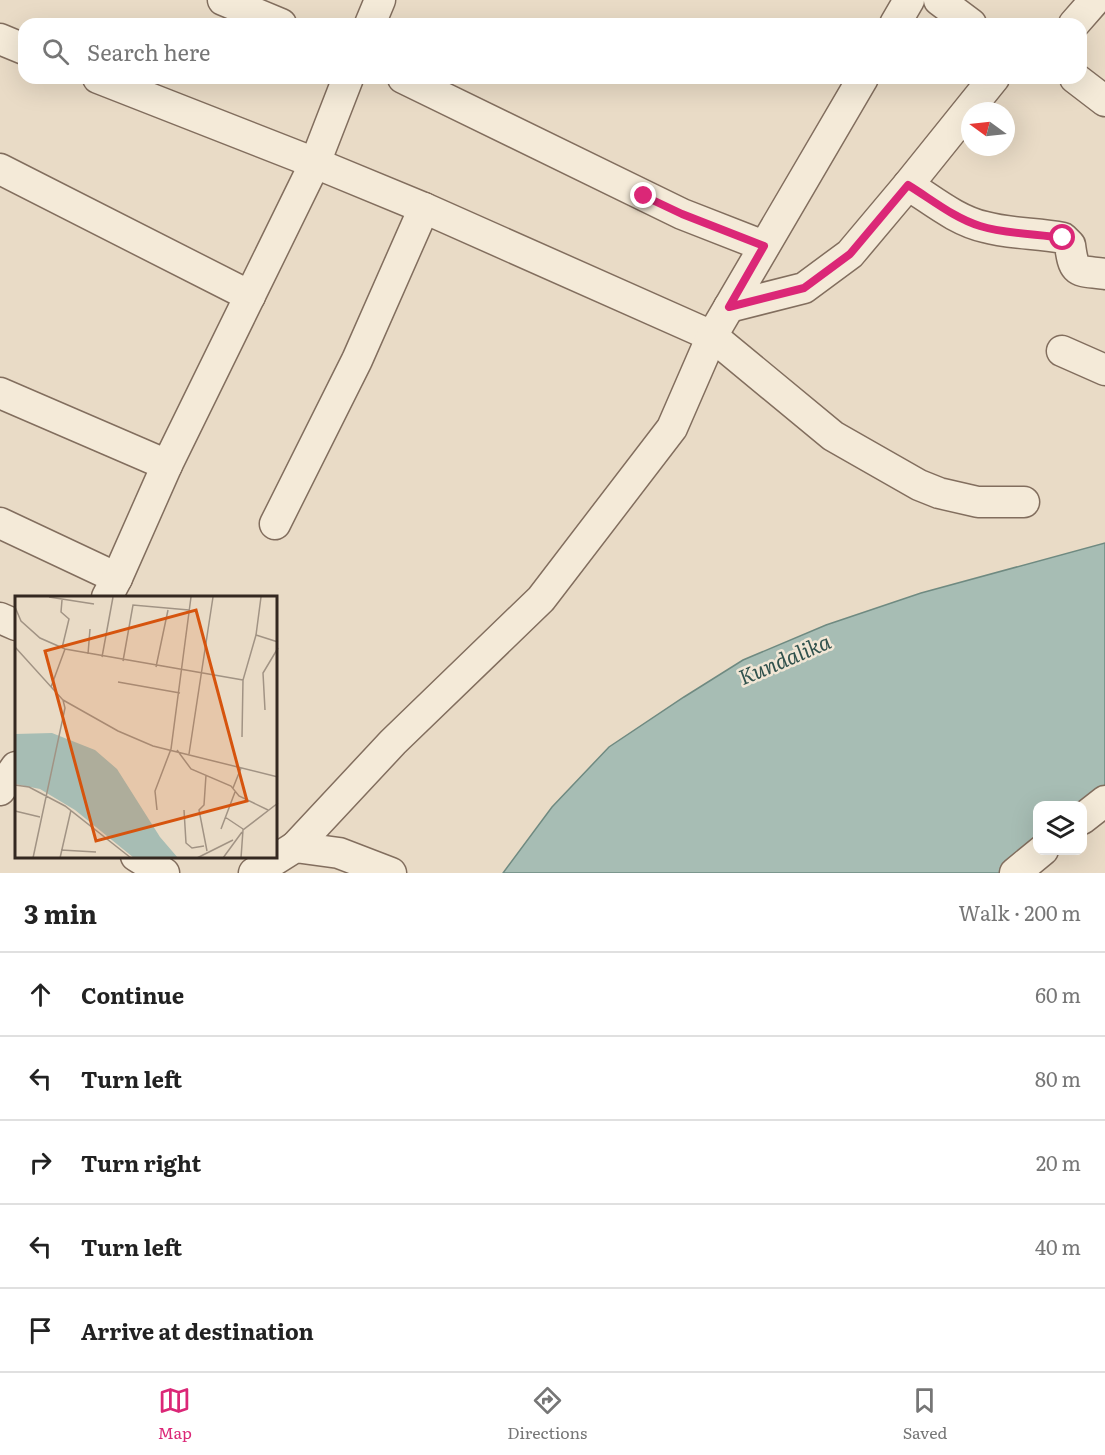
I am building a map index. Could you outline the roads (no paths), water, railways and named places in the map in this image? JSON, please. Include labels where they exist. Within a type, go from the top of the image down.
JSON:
[{"type":"street","points":[[223,0],[266,18]]},
{"type":"street","points":[[372,18],[380,0]]},
{"type":"street","points":[[898,18],[909,0]]},
{"type":"street","points":[[939,0],[963,18]]},
{"type":"street","points":[[1079,18],[1095,0]]},
{"type":"street","points":[[0,39],[18,46]]},
{"type":"street","points":[[113,84],[424,208],[712,336],[833,436],[919,484],[939,493],[978,502],[1024,502]]},
{"type":"street","points":[[0,523],[112,587],[168,465],[315,163],[346,84]]},
{"type":"street","points":[[415,84],[682,214],[764,246]]},
{"type":"street","points":[[254,873],[295,848],[393,742],[541,599],[672,428],[712,336],[859,84]]},
{"type":"street","points":[[729,307],[804,288],[850,254],[989,84]]},
{"type":"street","points":[[1083,84],[1105,101]]},
{"type":"street","points":[[0,169],[250,296]]},
{"type":"street","points":[[908,185],[973,224],[1063,238],[1070,245],[1075,267],[1083,271],[1105,274]]},
{"type":"street","points":[[275,524],[365,341],[424,208]]},
{"type":"street","points":[[1062,351],[1105,370]]},
{"type":"street","points":[[0,393],[168,465]]},
{"type":"street","points":[[0,618],[15,625]]},
{"type":"street","points":[[1087,816],[1105,801]]},
{"type":"street","points":[[295,848],[339,853],[391,873]]},
{"type":"street","points":[[1015,873],[1037,855]]},
{"type":"street","points":[[139,858],[164,873]]},
{"type":"water","name":"Kundalika","points":[[1105,543],[1105,798],[1087,804],[1087,801],[1033,801],[1033,850],[1002,873],[503,873],[552,807],[609,747],[743,660],[826,625],[921,593]]}]
